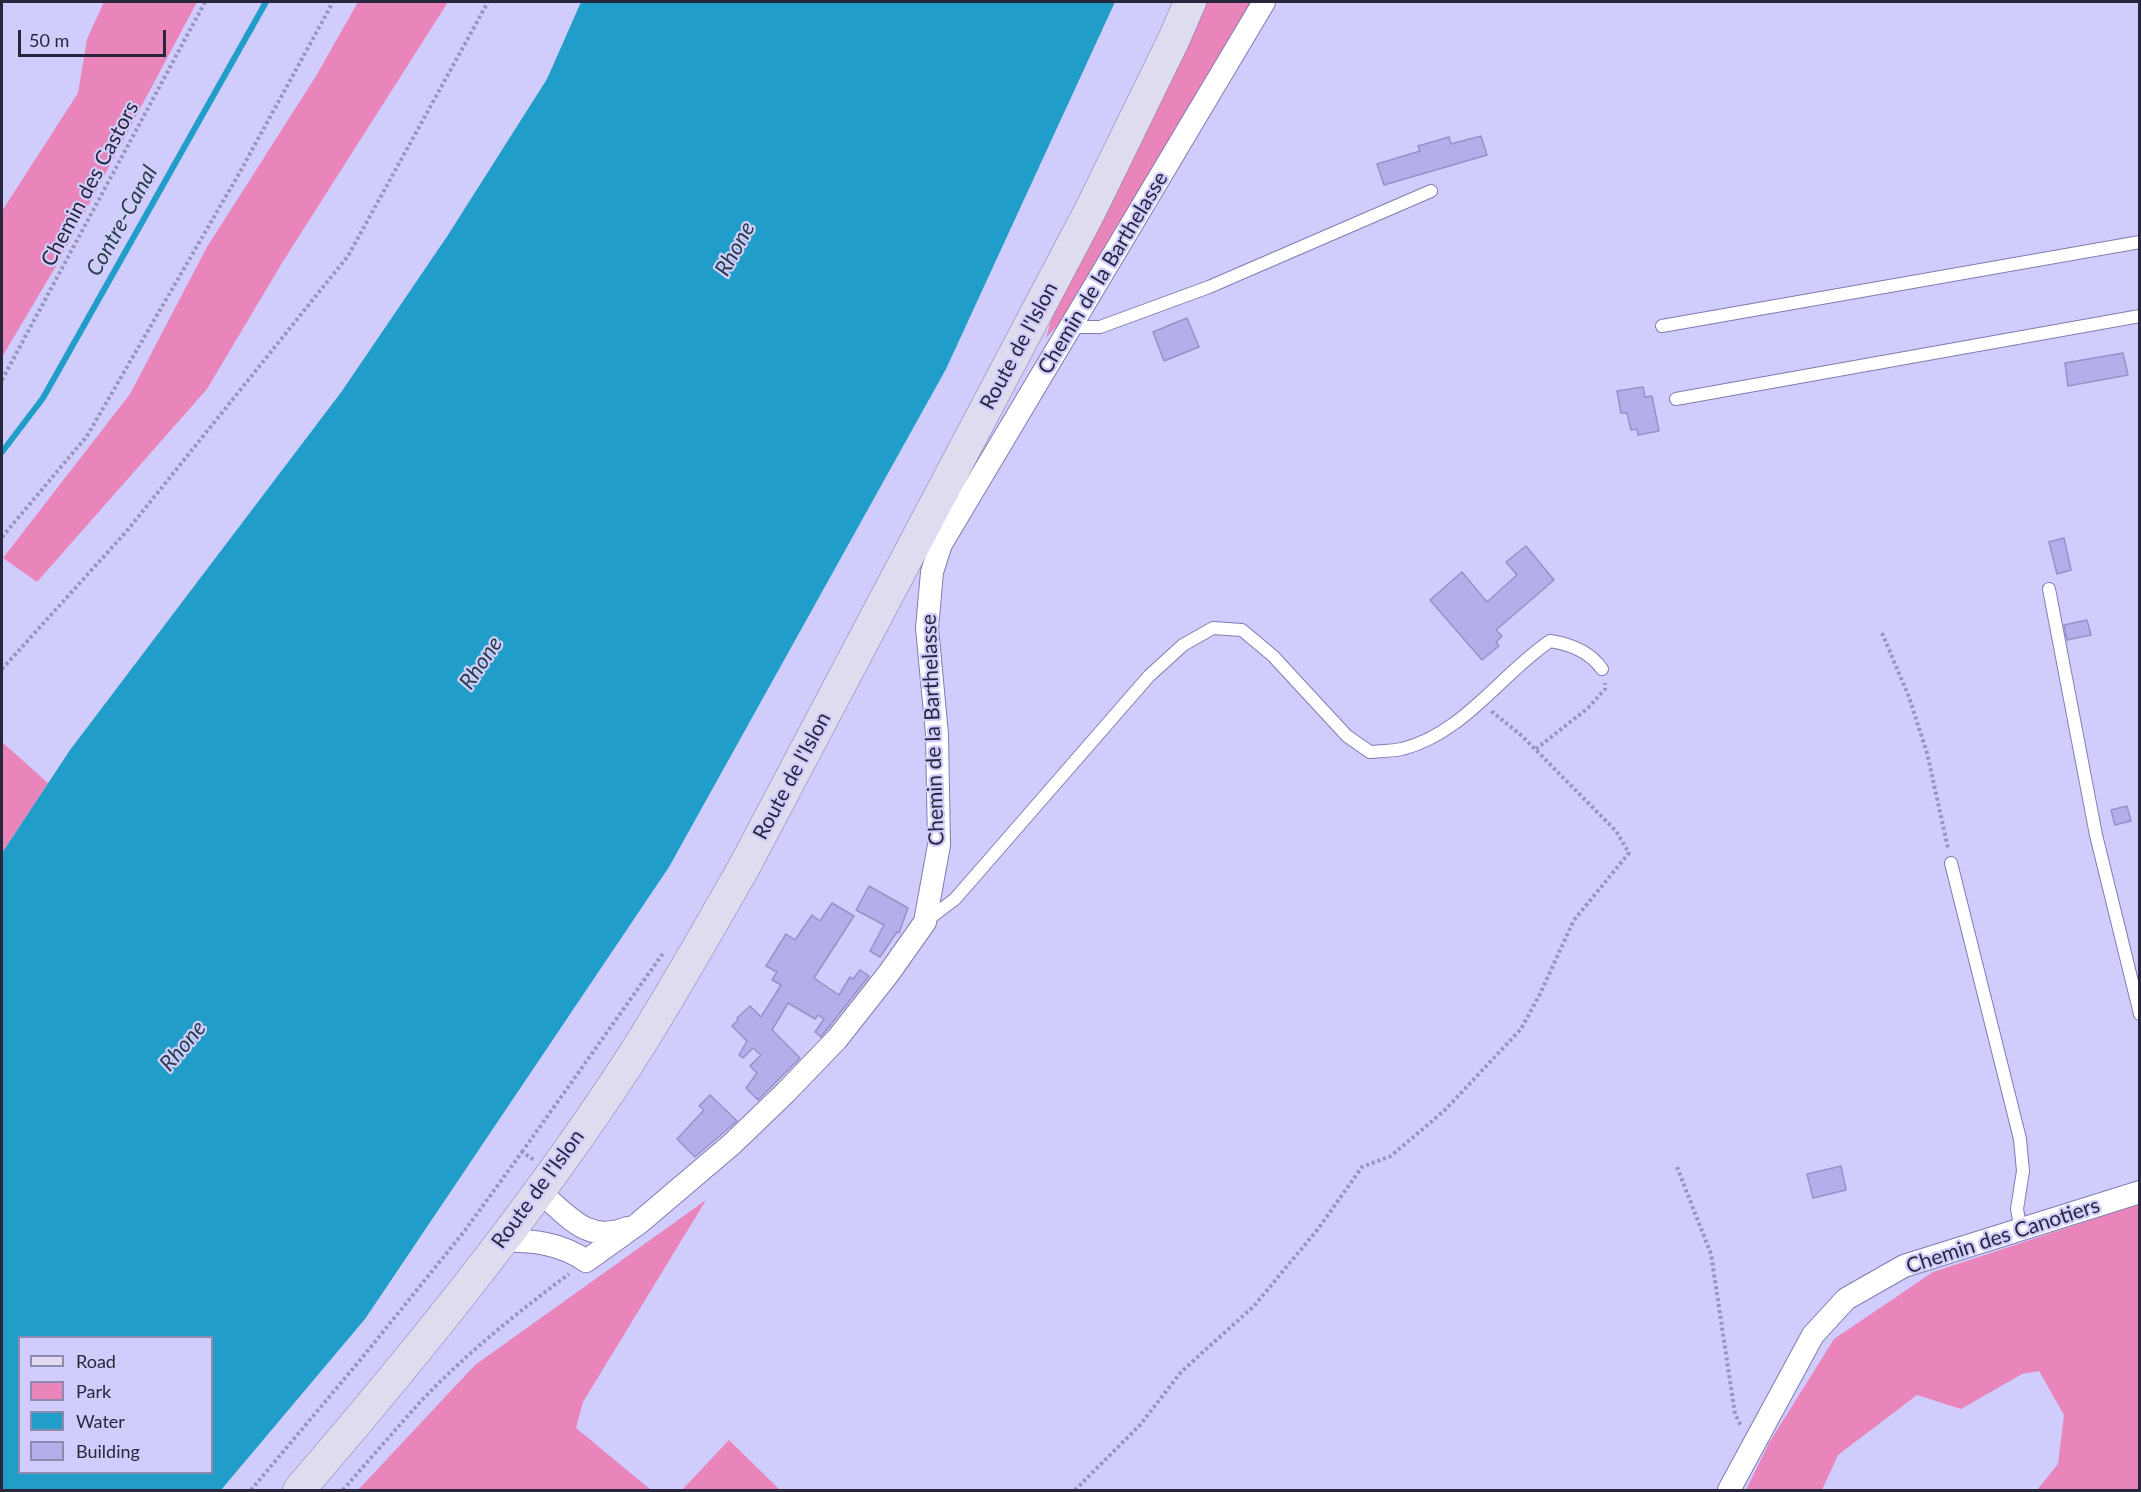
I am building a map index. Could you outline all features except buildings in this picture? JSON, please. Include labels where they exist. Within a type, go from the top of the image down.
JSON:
[{"type":"street","name":"Route de l'Islon","points":[[299,1491],[364,1415],[501,1241],[627,1065],[743,869],[1090,211],[1190,2]]},
{"type":"street","name":"Chemin de la Barthelasse","points":[[586,1261],[639,1223],[732,1144],[837,1039],[889,973],[925,921],[939,845],[937,734],[927,628],[932,572],[941,544],[1264,2]]},
{"type":"street","points":[[545,1182],[578,1225],[592,1233],[615,1232],[639,1223]]},
{"type":"street","name":"Chemin des Canotiers","points":[[1729,1491],[1813,1335],[1846,1299],[1904,1266],[2139,1192]]},
{"type":"street","points":[[501,1241],[537,1242],[570,1252],[586,1261]]},
{"type":"lane","points":[[1070,327],[1100,327],[1209,287],[1431,191]]},
{"type":"lane","points":[[1662,326],[2139,242]]},
{"type":"lane","points":[[1676,399],[2139,316]]},
{"type":"lane","points":[[2049,589],[2096,835],[2139,1014]]},
{"type":"lane","points":[[925,921],[955,899],[1149,676],[1183,645],[1213,628],[1242,630],[1273,656],[1347,736],[1370,752],[1402,749],[1443,732],[1479,703],[1533,652],[1550,641],[1569,644],[1597,662],[1602,669]]},
{"type":"lane","points":[[1951,863],[2020,1139],[2023,1171],[2017,1209],[2021,1231]]},
{"type":"path","name":"Chemin des Castors","points":[[2,380],[205,2]]},
{"type":"path","points":[[2,537],[87,436],[240,172],[333,2]]},
{"type":"path","points":[[2,669],[126,532],[348,256],[488,2]]},
{"type":"path","points":[[1882,633],[1909,697],[1927,753],[1951,863]]},
{"type":"path","points":[[1536,749],[1588,708],[1605,689],[1602,669]]},
{"type":"path","points":[[1075,1491],[1140,1425],[1181,1372],[1254,1306],[1318,1229],[1362,1167],[1391,1156],[1445,1110],[1521,1029],[1574,920],[1629,853],[1616,831],[1536,749],[1513,728],[1479,703]]},
{"type":"path","points":[[251,1491],[463,1233],[664,952]]},
{"type":"path","points":[[522,1152],[545,1182]]},
{"type":"path","points":[[1677,1167],[1711,1254],[1734,1414],[1751,1447]]},
{"type":"path","points":[[343,1491],[424,1399],[483,1343],[528,1304],[586,1261]]},
{"type":"green space","points":[[104,2],[197,2],[56,266],[2,357],[2,211],[78,93],[87,39]]},
{"type":"green space","points":[[358,2],[448,2],[282,263],[207,389],[37,582],[3,558],[130,394],[207,247],[316,76]]},
{"type":"green space","points":[[1206,2],[1252,2],[1071,310],[1046,338],[1055,306],[1177,66]]},
{"type":"green space","points":[[2,742],[48,783],[2,853]]},
{"type":"green space","points":[[706,1200],[583,1402],[576,1428],[651,1490],[358,1490],[475,1365]]},
{"type":"green space","points":[[2139,1204],[2139,1490],[2037,1490],[2058,1464],[2064,1415],[2039,1371],[2022,1374],[1961,1409],[1917,1395],[1838,1455],[1822,1490],[1746,1490],[1769,1443],[1834,1339],[1933,1272]]},
{"type":"green space","points":[[729,1440],[780,1490],[682,1490]]},
{"type":"water","name":"Rhone","points":[[581,2],[1115,2],[946,369],[669,867],[365,1319],[221,1490],[2,1490],[2,853],[70,750],[342,391],[448,235],[547,79]]},
{"type":"waterway","name":"Contre-Canal","points":[[2,452],[43,398],[266,2]]}]
